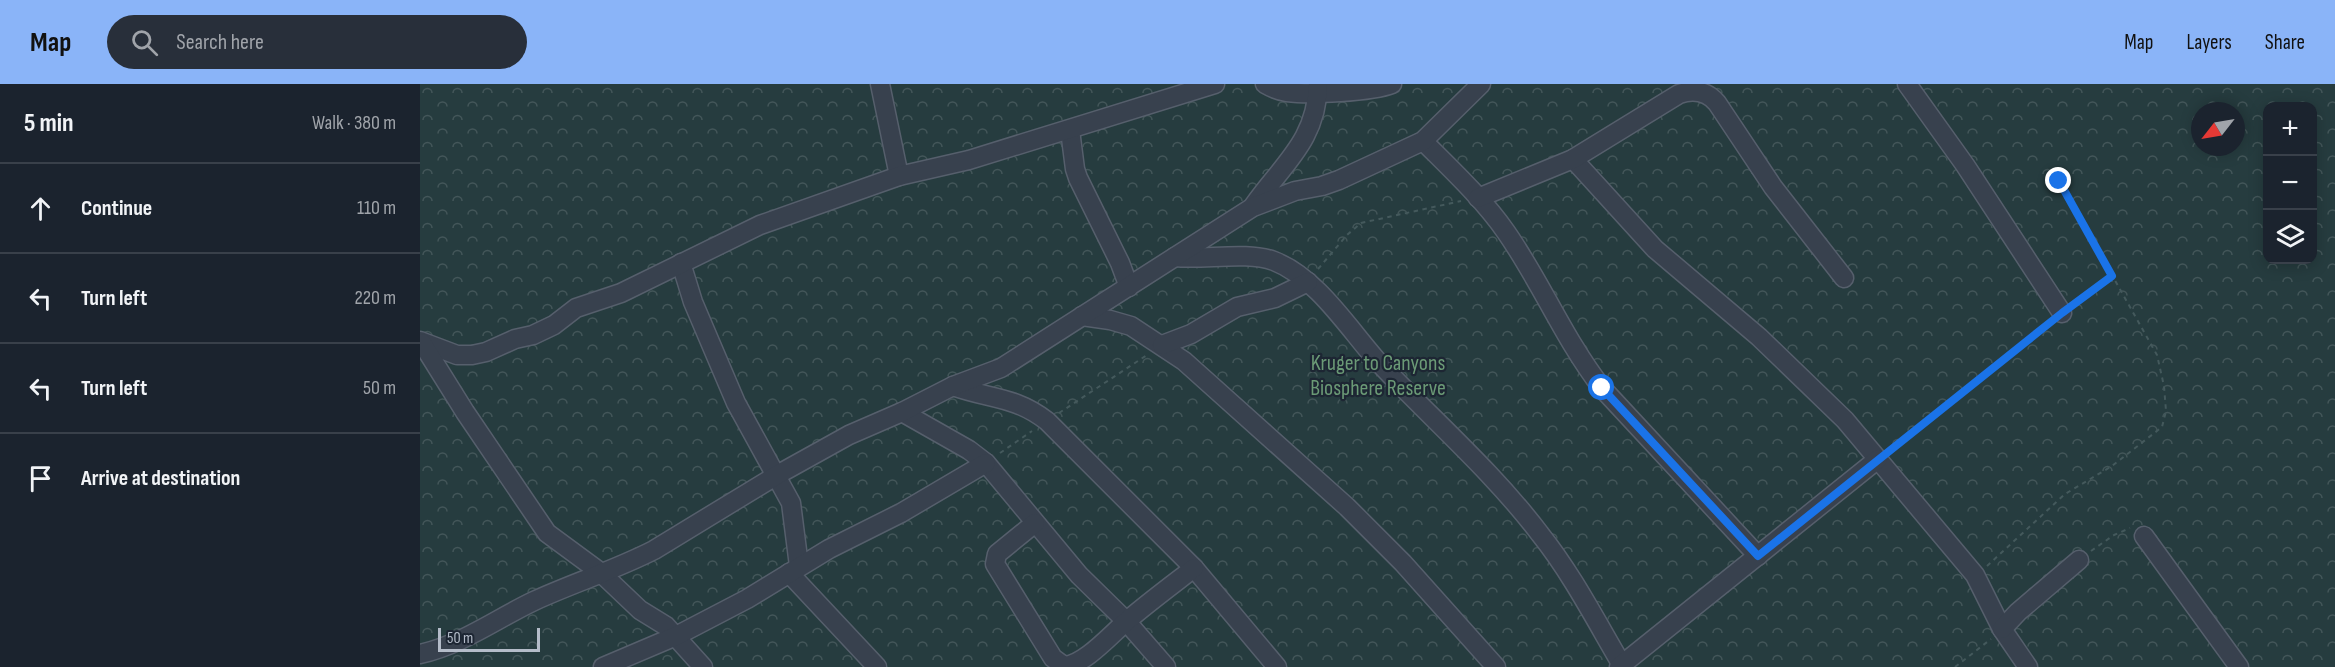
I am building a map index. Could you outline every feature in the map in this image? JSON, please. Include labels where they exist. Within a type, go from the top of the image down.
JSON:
[{"type":"street","points":[[880,84],[899,176]]},
{"type":"street","points":[[421,342],[457,355],[486,352],[515,339],[533,335],[554,325],[576,308],[621,293],[760,225],[899,176],[969,160],[1215,84]]},
{"type":"street","points":[[1265,84],[1288,92],[1318,88],[1372,90],[1392,84]]},
{"type":"street","points":[[420,654],[434,651],[466,637],[530,603],[600,572],[631,562],[849,435],[953,386],[1001,368],[1253,207],[1295,191],[1339,180],[1423,141],[1481,84]]},
{"type":"street","points":[[1907,84],[1965,165],[2062,313]]},
{"type":"street","points":[[1253,207],[1302,144],[1311,126],[1318,88]]},
{"type":"street","points":[[1478,198],[1573,159],[1688,88],[1705,93],[1717,103],[1773,187],[1844,278]]},
{"type":"street","points":[[1070,130],[1078,178],[1120,263],[1129,287]]},
{"type":"street","points":[[1423,141],[1478,198],[1507,233],[1582,362],[1602,388],[1758,556]]},
{"type":"street","points":[[1573,159],[1655,249],[1797,372],[1845,420],[1975,575],[2002,629],[2028,667]]},
{"type":"street","points":[[1175,257],[1260,257],[1275,262],[1308,282],[1381,364],[1467,452],[1541,534],[1621,666],[1878,459]]},
{"type":"street","points":[[681,263],[693,302],[736,404],[791,503],[794,569],[877,667]]},
{"type":"street","points":[[1162,345],[1191,334],[1237,307],[1275,298],[1308,282]]},
{"type":"street","points":[[1082,316],[1131,326],[1162,345],[1209,382],[1347,507],[1403,563],[1496,667]]},
{"type":"street","points":[[421,342],[537,521],[564,547],[600,572],[640,610],[666,626],[703,667]]},
{"type":"street","points":[[953,386],[972,393],[1017,402],[1032,408],[1047,421],[1194,568],[1277,667]]},
{"type":"street","points":[[902,412],[960,445],[986,463],[1079,575],[1126,621],[1166,667]]},
{"type":"street","points":[[603,667],[676,636],[747,599],[794,569],[901,513],[986,463]]},
{"type":"street","points":[[1035,523],[997,554],[995,564],[1053,658],[1060,665],[1068,666],[1098,647],[1126,621],[1194,568]]},
{"type":"street","points":[[2144,536],[2239,667]]},
{"type":"street","points":[[2002,629],[2018,612],[2079,560]]},
{"type":"path","points":[[1975,575],[2065,494],[2112,466],[2162,427],[2166,411],[2164,386],[2157,355],[2059,181]]},
{"type":"path","points":[[1308,282],[1347,235],[1361,224],[1478,198]]},
{"type":"path","points":[[1878,459],[2112,276]]},
{"type":"path","points":[[986,463],[1162,345]]},
{"type":"path","points":[[2079,560],[2127,529],[2138,530],[2144,536]]},
{"type":"path","points":[[1955,667],[2002,629]]},
{"type":"green space","name":"Kruger to Canyons Biosphere Reserve","points":[[420,84],[2335,84],[2335,667],[420,667]]},
{"type":"route","points":[[1602,388],[1758,556],[2062,313],[2112,276],[2059,181]]}]
